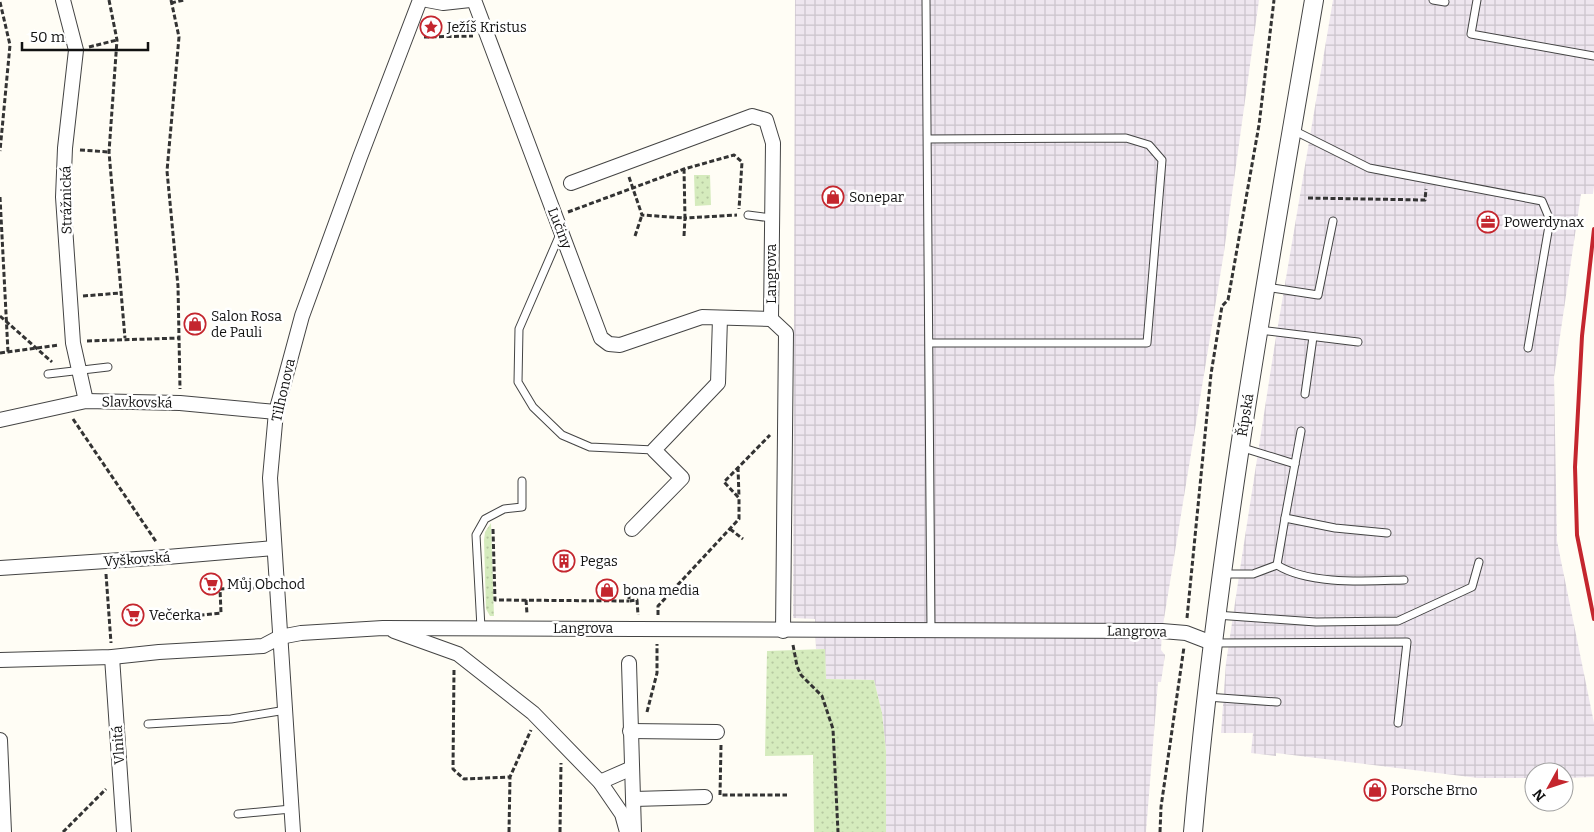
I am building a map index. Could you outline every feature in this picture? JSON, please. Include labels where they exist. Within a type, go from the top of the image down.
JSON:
[{"type":"street","name":"Strážnická","points":[[63,0],[76,50],[63,197],[73,342],[86,401]]},
{"type":"street","name":"Tilhonova","points":[[293,832],[270,478],[276,412],[306,307],[360,157],[420,0]]},
{"type":"street","points":[[427,0],[443,3],[470,0]]},
{"type":"street","name":"Lučiny","points":[[474,0],[601,338],[609,344],[620,345],[702,317],[772,319]]},
{"type":"street","name":"Řípská","points":[[1193,832],[1212,643],[1240,447],[1314,0]]},
{"type":"street","name":"Langrova","points":[[571,183],[752,116],[766,120],[773,143],[771,218],[772,319],[786,333],[783,631]]},
{"type":"street","points":[[632,529],[682,478],[654,450],[718,383],[720,318]]},
{"type":"street","name":"Slavkovská","points":[[0,420],[86,401],[180,402],[276,412]]},
{"type":"street","name":"Vyškovská","points":[[0,568],[168,558],[274,548]]},
{"type":"street","name":"Langrova","points":[[280,637],[301,633],[384,628],[658,628],[931,632],[1123,631],[1186,633],[1212,643]]},
{"type":"street","name":"Langrova","points":[[384,628],[458,654],[533,713],[600,782],[622,814],[627,832]]},
{"type":"street","points":[[0,660],[112,658],[159,652],[263,646],[280,637]]},
{"type":"street","name":"Vlnitá","points":[[112,658],[124,832]]},
{"type":"street","points":[[629,663],[634,832]]},
{"type":"street","points":[[630,731],[719,736]]},
{"type":"street","points":[[0,740],[4,832]]},
{"type":"street","points":[[600,782],[632,768]]},
{"type":"street","points":[[634,799],[705,797]]},
{"type":"lane","points":[[926,0],[931,632]]},
{"type":"lane","points":[[1433,0],[1445,2]]},
{"type":"lane","points":[[1477,0],[1471,34],[1594,56]]},
{"type":"lane","points":[[1293,130],[1369,168],[1542,201],[1550,220],[1528,348]]},
{"type":"lane","points":[[928,139],[1126,138],[1149,145],[1162,160],[1146,343],[930,344]]},
{"type":"lane","points":[[748,215],[771,218]]},
{"type":"lane","points":[[1266,286],[1318,295],[1333,221]]},
{"type":"lane","points":[[561,231],[519,329],[518,382],[533,407],[562,435],[590,446],[654,450]]},
{"type":"lane","points":[[1259,330],[1358,342]]},
{"type":"lane","points":[[1305,394],[1314,337]]},
{"type":"lane","points":[[48,374],[108,367]]},
{"type":"lane","points":[[1276,565],[1300,431]]},
{"type":"lane","points":[[1240,447],[1295,464]]},
{"type":"lane","points":[[481,628],[476,535],[485,519],[504,509],[522,507],[522,480]]},
{"type":"lane","points":[[1285,518],[1335,528],[1388,533]]},
{"type":"lane","points":[[1216,615],[1316,622],[1398,621],[1472,587],[1479,562]]},
{"type":"lane","points":[[1222,574],[1253,574],[1276,565]]},
{"type":"lane","points":[[1276,565],[1286,571],[1306,575],[1360,581],[1404,580]]},
{"type":"lane","name":"Langrova","points":[[1212,643],[1407,642],[1398,722]]},
{"type":"lane","points":[[1206,697],[1276,702]]},
{"type":"lane","points":[[148,724],[231,718],[286,710]]},
{"type":"lane","points":[[238,814],[292,808]]},
{"type":"path","points":[[110,0],[118,40],[109,152],[125,338]]},
{"type":"path","points":[[180,402],[178,286],[167,172],[179,37],[171,1],[184,0]]},
{"type":"path","points":[[1160,832],[1161,807],[1186,633],[1211,374],[1222,306],[1228,300],[1260,125],[1274,0]]},
{"type":"path","points":[[0,2],[10,45],[0,151]]},
{"type":"path","points":[[0,33],[7,31]]},
{"type":"path","points":[[424,37],[482,34],[488,36]]},
{"type":"path","points":[[76,50],[118,40]]},
{"type":"path","points":[[66,148],[109,152]]},
{"type":"path","points":[[556,216],[684,169],[734,155],[742,162],[738,214],[685,218],[642,215]]},
{"type":"path","points":[[624,164],[642,215],[635,236]]},
{"type":"path","points":[[684,169],[684,236]]},
{"type":"path","points":[[1308,198],[1425,200],[1426,179]]},
{"type":"path","points":[[0,197],[2,317],[6,323],[38,348],[63,372]]},
{"type":"path","points":[[71,297],[120,293]]},
{"type":"path","points":[[6,323],[8,352]]},
{"type":"path","points":[[73,419],[168,558]]},
{"type":"path","points":[[739,498],[724,482],[774,430]]},
{"type":"path","points":[[655,715],[646,715],[656,673],[658,606],[738,519],[738,467]]},
{"type":"path","points":[[492,516],[496,600],[637,600]]},
{"type":"path","points":[[730,529],[743,539]]},
{"type":"path","points":[[105,561],[112,658]]},
{"type":"path","points":[[192,616],[221,613],[220,590],[254,588]]},
{"type":"path","points":[[629,594],[629,601]]},
{"type":"path","points":[[793,645],[797,666],[801,675],[822,696],[834,729],[838,832]]},
{"type":"path","points":[[454,668],[453,768],[464,779],[510,777]]},
{"type":"path","points":[[509,832],[510,777],[531,730]]},
{"type":"path","points":[[719,736],[720,795],[786,795]]},
{"type":"path","points":[[560,832],[562,762]]},
{"type":"path","points":[[63,832],[120,774]]},
{"type":"path","points":[[838,827],[843,832]]},
{"type":"shaded area","points":[[795,0],[1259,0],[1224,252],[1162,631],[1161,650],[1165,655],[1161,682],[1158,682],[1146,832],[886,832],[886,751],[882,713],[874,680],[826,679],[825,649],[816,649],[815,619],[793,618]]},
{"type":"shaded area","points":[[1333,0],[1594,0],[1594,186],[1593,194],[1581,194],[1554,377],[1557,541],[1594,723],[1594,777],[1574,778],[1574,762],[1524,762],[1524,778],[1478,778],[1276,753],[1276,756],[1251,753],[1253,733],[1221,733],[1226,663],[1274,349]]},
{"type":"green space","points":[[694,175],[710,175],[711,205],[695,206]]},
{"type":"green space","points":[[491,523],[494,616],[490,616],[486,609],[484,540],[485,532]]},
{"type":"green space","points":[[825,649],[826,679],[874,680],[882,713],[886,751],[886,832],[814,832],[813,755],[765,756],[767,651]]},
{"type":"railway","points":[[1594,229],[1582,336],[1575,467],[1577,535],[1594,619]]},
{"type":"place","name":"Ježíš Kristus","points":[[431,27]]},
{"type":"place","name":"Sonepar","points":[[833,197]]},
{"type":"place","name":"Powerdynax","points":[[1488,222]]},
{"type":"place","name":"Salon Rosa de Pauli","points":[[195,324]]},
{"type":"place","name":"Pegas","points":[[564,561]]},
{"type":"place","name":"Můj Obchod","points":[[211,584]]},
{"type":"place","name":"bona media","points":[[607,590]]},
{"type":"place","name":"Večerka","points":[[133,615]]},
{"type":"place","name":"Porsche Brno","points":[[1375,790]]}]
